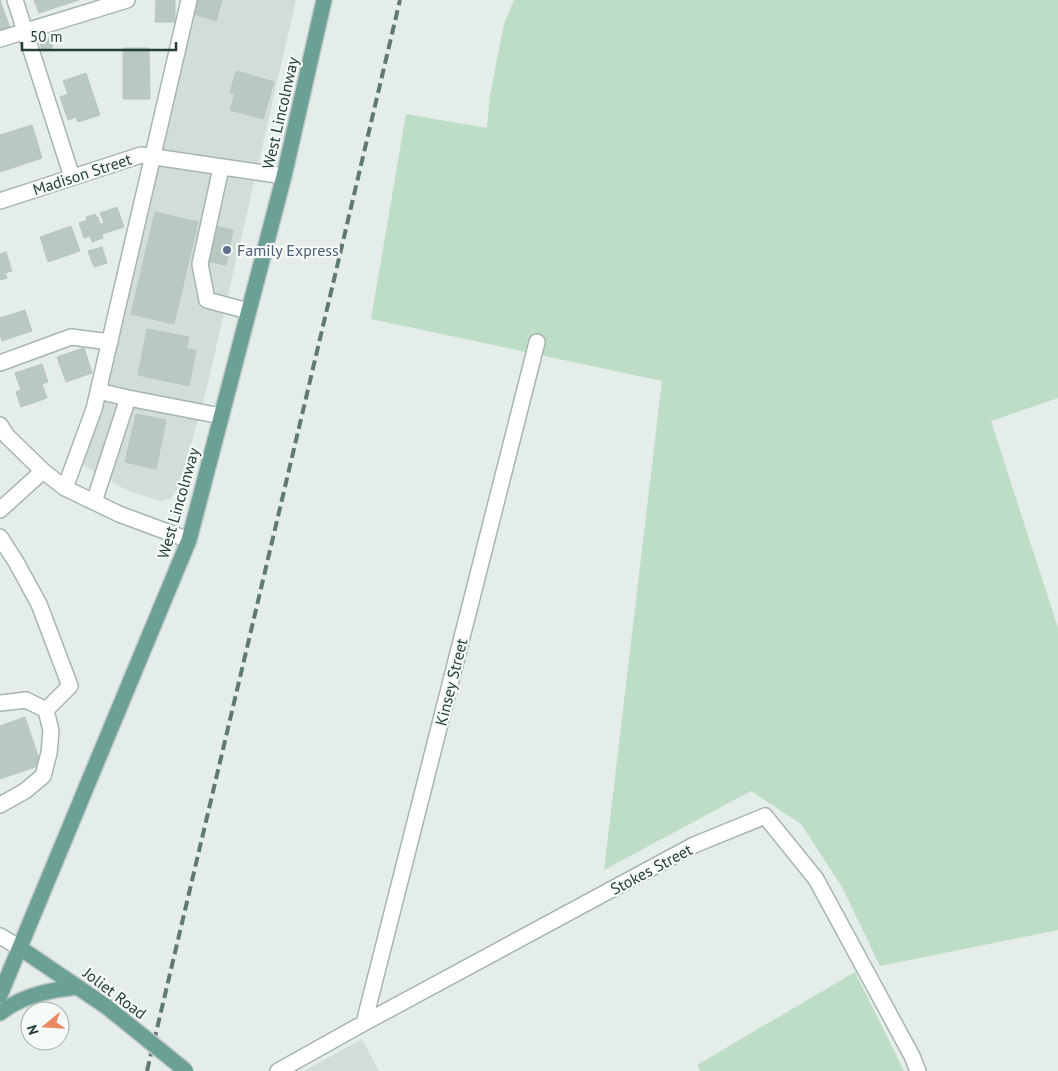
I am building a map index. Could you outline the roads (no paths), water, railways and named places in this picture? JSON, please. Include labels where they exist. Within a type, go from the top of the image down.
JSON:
[{"type":"main road","name":"West Lincolnway","points":[[0,995],[189,540],[284,176],[324,0]]},
{"type":"main road","name":"Joliet Road","points":[[20,948],[107,1007],[186,1071]]},
{"type":"main road","points":[[0,1013],[22,1000],[39,993],[78,987]]},
{"type":"street","points":[[15,0],[72,177]]},
{"type":"street","points":[[0,39],[126,0]]},
{"type":"street","points":[[65,488],[94,409],[189,0]]},
{"type":"street","name":"Madison Street","points":[[0,201],[141,156],[284,176]]},
{"type":"street","points":[[221,168],[200,264],[207,300],[248,311]]},
{"type":"street","points":[[0,363],[71,338],[110,342]]},
{"type":"street","name":"Kinsey Street","points":[[364,1023],[537,342]]},
{"type":"street","points":[[98,391],[221,416]]},
{"type":"street","points":[[94,502],[128,398]]},
{"type":"street","points":[[0,425],[7,436],[43,471],[65,488],[119,514],[189,540]]},
{"type":"street","points":[[0,510],[43,471]]},
{"type":"street","points":[[0,537],[39,604],[70,686],[46,710]]},
{"type":"street","points":[[0,703],[26,700],[46,710]]},
{"type":"street","points":[[0,805],[25,791],[43,776],[49,753],[51,731],[46,710]]},
{"type":"street","name":"Stokes Street","points":[[278,1071],[694,845],[765,816],[816,879],[912,1056],[918,1071]]},
{"type":"street","points":[[0,936],[20,948]]},
{"type":"railway","points":[[147,1071],[400,0]]},
{"type":"place","name":"Family Express","points":[[227,250]]}]
